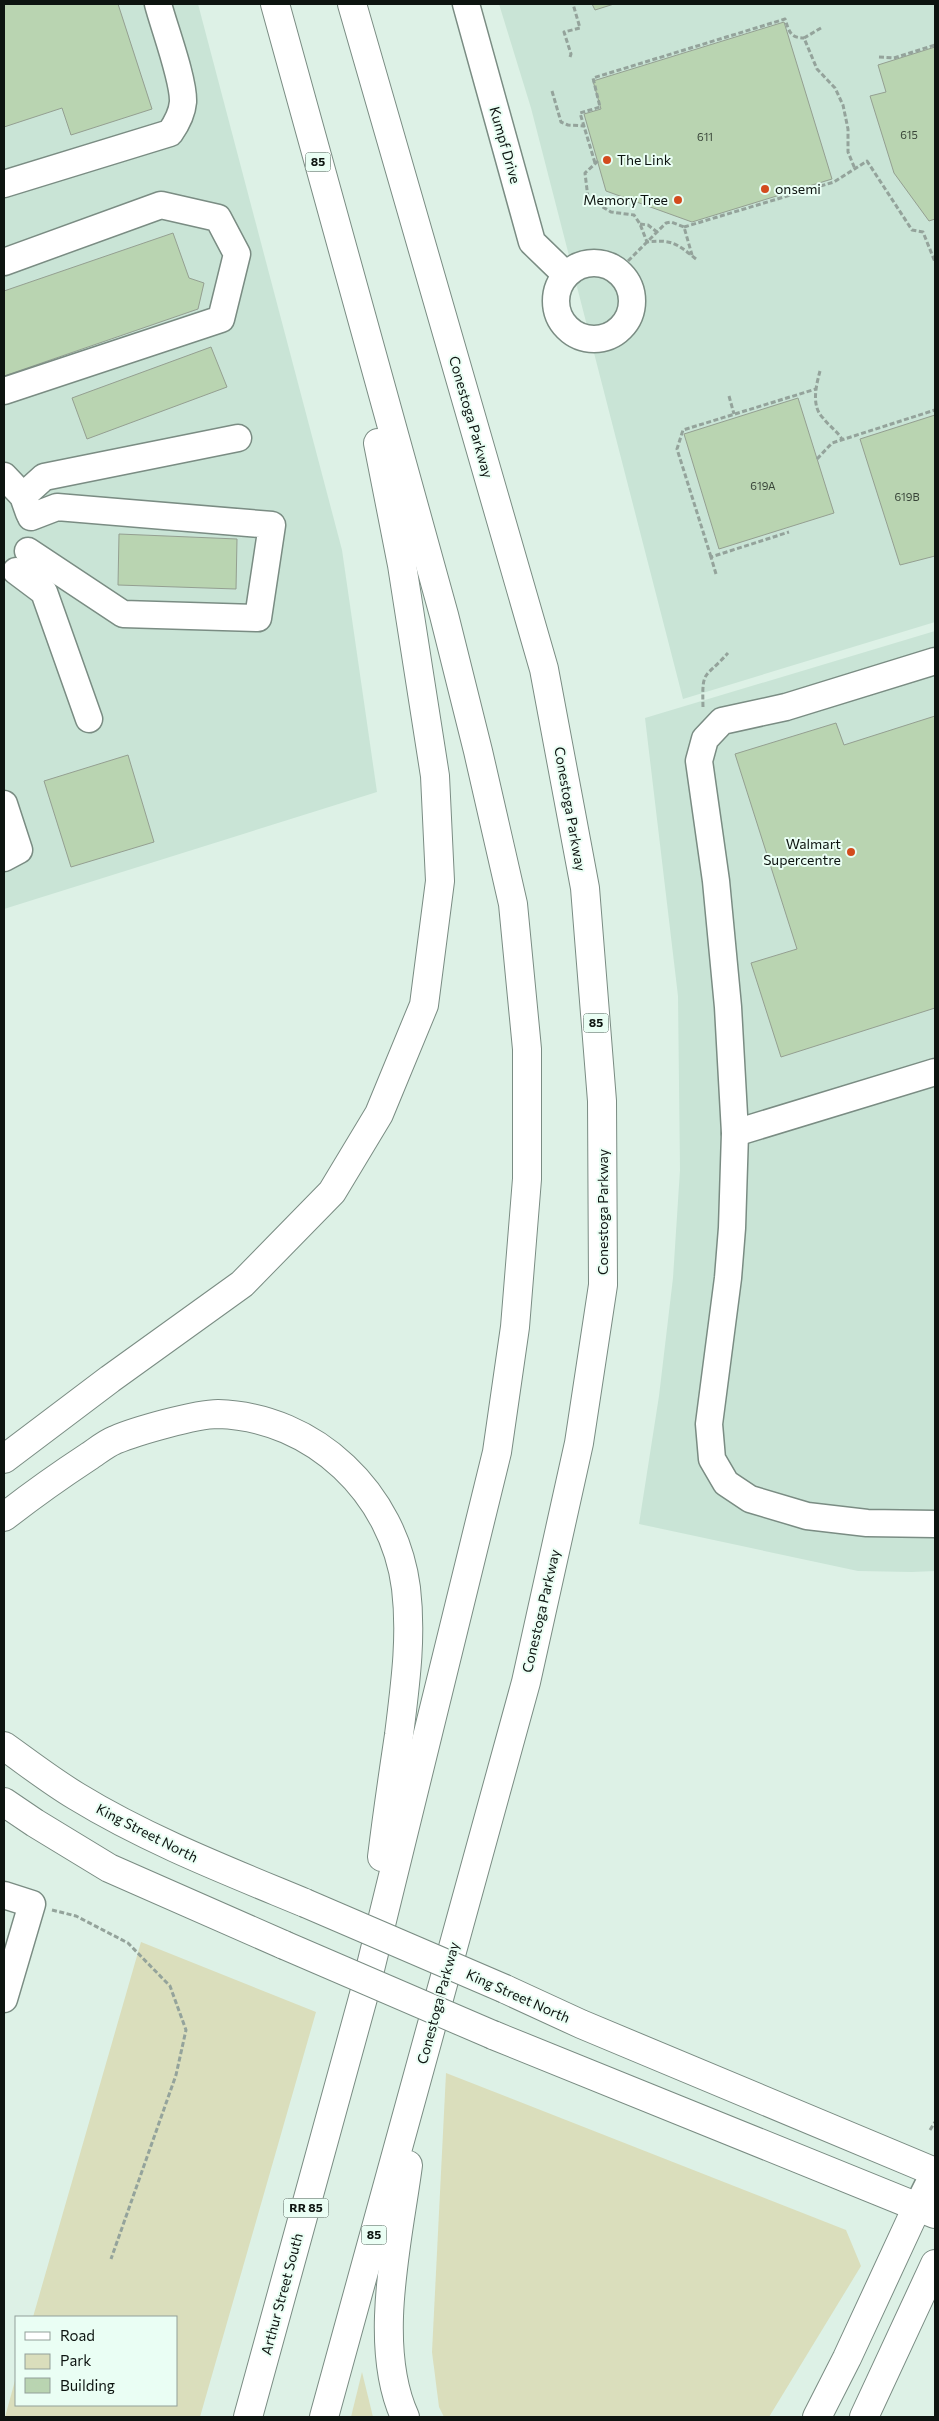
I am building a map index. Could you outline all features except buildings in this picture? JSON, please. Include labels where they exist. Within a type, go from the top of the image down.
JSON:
[{"type":"main road","name":"85","points":[[275,4],[360,319],[444,615],[478,751],[513,904],[527,1050],[527,1179],[515,1327],[497,1452],[363,1998]]},
{"type":"main road","name":"Conestoga Parkway","points":[[324,2417],[526,1682],[579,1443],[603,1284],[602,1101],[584,888],[544,669],[352,4]]},
{"type":"main road","points":[[4,1459],[110,1378],[242,1284],[332,1192],[379,1114],[424,1005],[440,880],[435,776],[402,565],[363,368],[360,319]]},
{"type":"main road","points":[[4,1518],[52,1481],[114,1441],[174,1422],[218,1414],[266,1422],[302,1436],[330,1453],[358,1479],[395,1540],[406,1588],[409,1650],[363,1998]]},
{"type":"main road","name":"King Street North","points":[[4,1746],[77,1796],[195,1857],[505,1988],[581,2024],[935,2172]]},
{"type":"main road","points":[[4,1802],[35,1824],[109,1868],[152,1889],[493,2035],[926,2210],[816,2417]]},
{"type":"main road","name":"Arthur Street South","points":[[248,2417],[363,1998]]},
{"type":"main road","points":[[405,2417],[400,2406],[388,2346],[390,2297],[424,2052]]},
{"type":"main road","points":[[864,2417],[935,2264]]},
{"type":"street","points":[[4,184],[170,134],[179,120],[183,101],[158,4]]},
{"type":"street","name":"Kumpf Drive","points":[[466,4],[532,242],[565,274]]},
{"type":"street","points":[[4,262],[161,205],[218,218],[237,254],[221,319],[4,391]]},
{"type":"street","points":[[27,507],[44,477],[238,438]]},
{"type":"street","points":[[4,476],[27,507],[31,538],[16,568]]},
{"type":"street","points":[[16,568],[123,614],[258,618],[272,525],[57,507],[27,507]]},
{"type":"street","points":[[16,568],[44,592],[89,719]]},
{"type":"street","points":[[935,661],[786,707],[722,721],[705,739],[699,761],[716,881],[728,1007],[735,1133],[732,1228],[709,1424],[712,1458],[726,1483],[750,1499],[798,1513],[866,1524],[935,1524]]},
{"type":"street","points":[[4,804],[19,850],[4,858]]},
{"type":"street","points":[[735,1133],[935,1072]]},
{"type":"street","points":[[4,1895],[32,1904],[4,1999]]},
{"type":"street","points":[[926,2210],[935,2172]]},
{"type":"path","points":[[570,57],[571,54],[564,32],[580,28],[573,4]]},
{"type":"path","points":[[647,242],[640,224],[634,215],[611,212],[588,198],[585,173],[597,162],[580,113],[600,107],[593,78],[785,19],[790,35],[795,38],[804,38],[821,28]]},
{"type":"path","points":[[804,38],[817,69],[835,88],[843,105],[848,128],[848,152],[855,169]]},
{"type":"path","points":[[879,57],[894,58],[935,45]]},
{"type":"path","points":[[552,91],[561,122],[568,125],[585,126]]},
{"type":"path","points":[[628,261],[666,223],[672,222],[684,227],[834,182],[867,161],[912,230],[923,232],[935,262]]},
{"type":"path","points":[[640,224],[648,225],[657,232]]},
{"type":"path","points":[[647,242],[670,241],[679,245],[694,258],[684,227]]},
{"type":"path","points":[[820,371],[816,389],[817,408],[821,417],[842,439]]},
{"type":"path","points":[[716,574],[679,455],[678,444],[683,430],[816,389]]},
{"type":"path","points":[[729,396],[734,414]]},
{"type":"path","points":[[817,459],[832,443],[935,410]]},
{"type":"path","points":[[711,557],[789,532]]},
{"type":"path","points":[[705,739],[702,680],[708,671],[728,653]]},
{"type":"path","points":[[32,1904],[76,1916],[128,1943],[170,1986],[186,2030],[176,2075],[111,2259]]},
{"type":"path","points":[[930,2130],[935,2122]]},
{"type":"shaded area","points":[[4,4],[198,4],[342,550],[377,792],[4,909]]},
{"type":"shaded area","points":[[499,4],[935,4],[935,622],[683,699],[531,108]]},
{"type":"shaded area","points":[[935,631],[935,1571],[858,1571],[639,1524],[659,1396],[673,1278],[680,1170],[678,996],[645,718]]},
{"type":"green space","points":[[141,1942],[316,2012],[200,2417],[5,2417],[15,2381],[15,2406],[178,2406],[178,2316],[33,2316]]},
{"type":"green space","points":[[446,2073],[846,2230],[861,2266],[769,2417],[444,2417],[439,2407],[432,2352]]},
{"type":"green space","points":[[362,2372],[373,2417],[351,2417]]},
{"type":"place","name":"The Link","points":[[607,160]]},
{"type":"place","name":"onsemi","points":[[765,189]]},
{"type":"place","name":"Memory Tree","points":[[678,200]]},
{"type":"place","name":"Walmart Supercentre","points":[[851,852]]}]
